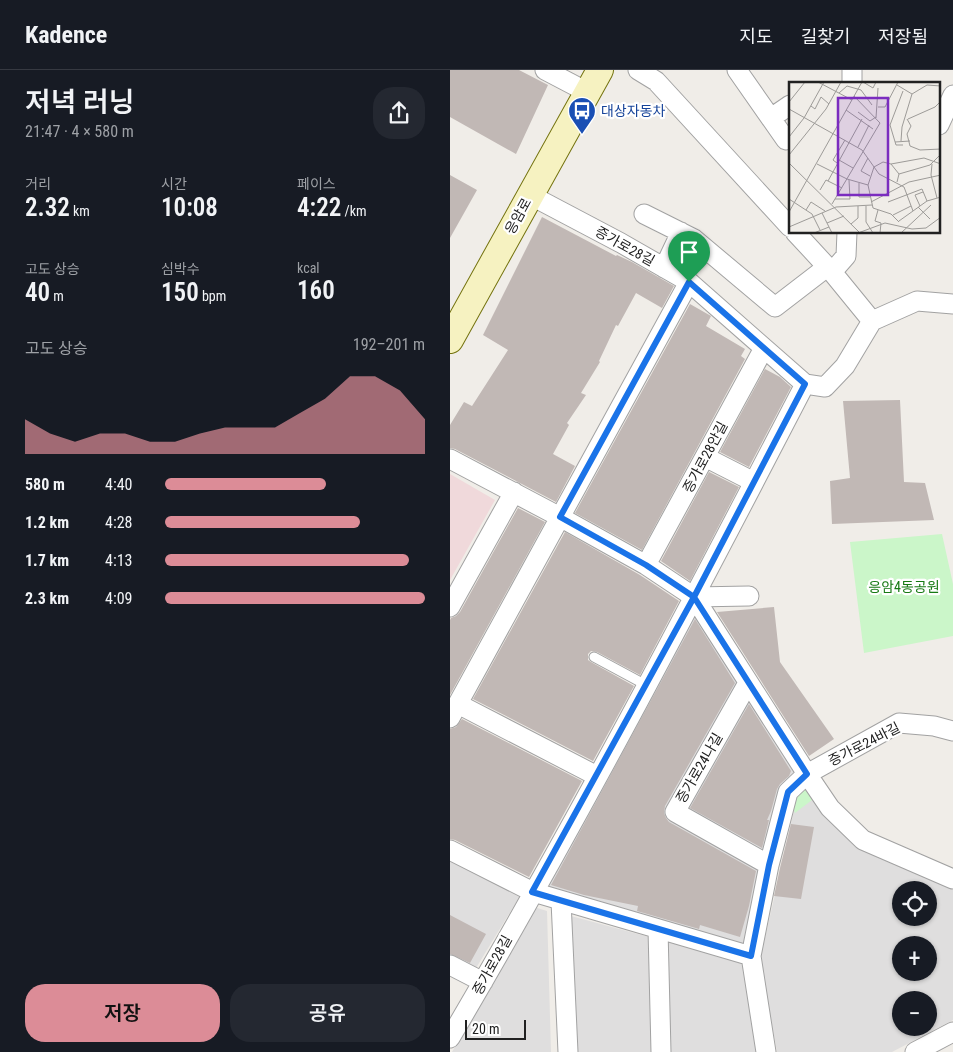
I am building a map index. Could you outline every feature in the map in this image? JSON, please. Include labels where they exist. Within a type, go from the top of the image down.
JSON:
[{"type":"main road","name":"응암로","points":[[450,340],[593,81]]},
{"type":"street","name":"응암로","points":[[545,70],[593,81]]},
{"type":"street","points":[[638,70],[656,81],[789,226]]},
{"type":"street","points":[[738,70],[786,140]]},
{"type":"street","points":[[940,123],[953,95]]},
{"type":"street","points":[[771,118],[789,106]]},
{"type":"street","name":"증가로28길","points":[[450,1038],[597,776],[694,597],[805,384],[689,282],[621,243],[530,195]]},
{"type":"street","points":[[644,214],[694,238],[775,307],[846,256],[847,234]]},
{"type":"street","points":[[664,268],[681,232]]},
{"type":"street","points":[[797,234],[872,321]]},
{"type":"street","points":[[597,776],[454,711],[689,282]]},
{"type":"street","points":[[805,384],[825,388],[845,366],[872,321],[916,301],[953,304]]},
{"type":"street","name":"증가로28안길","points":[[646,565],[764,348]]},
{"type":"street","points":[[705,457],[754,482]]},
{"type":"street","points":[[450,459],[646,565],[694,597],[830,808],[863,840],[953,879]]},
{"type":"street","points":[[450,607],[514,492]]},
{"type":"street","points":[[694,597],[749,596]]},
{"type":"street","name":"증가로24나길","points":[[748,683],[675,812],[769,865]]},
{"type":"street","name":"증가로24바길","points":[[807,774],[899,723],[934,726],[953,731]]},
{"type":"street","points":[[766,1052],[751,956],[769,865],[788,792],[807,774]]},
{"type":"street","points":[[450,850],[532,892],[751,956]]},
{"type":"street","points":[[561,901],[568,1052]]},
{"type":"street","points":[[658,929],[661,1052]]},
{"type":"street","points":[[450,965],[483,982]]},
{"type":"street","points":[[915,1052],[953,1032]]},
{"type":"lane","points":[[594,657],[646,685]]},
{"type":"shaded area","points":[[450,474],[495,500],[450,580]]},
{"type":"shaded area","points":[[695,615],[801,779],[850,841],[934,881],[892,881],[892,926],[937,926],[937,882],[953,890],[953,1020],[937,1028],[937,991],[892,991],[892,1036],[922,1036],[892,1052],[777,1052],[760,960],[801,780],[744,947],[543,887]]},
{"type":"shaded area","points":[[450,860],[520,896],[476,968],[450,955]]},
{"type":"shaded area","points":[[534,907],[547,911],[551,1052],[452,1052]]},
{"type":"shaded area","points":[[571,916],[742,962],[759,1052],[575,1052]]},
{"type":"green space","name":"응암4동공원","points":[[942,534],[953,584],[953,636],[864,653],[850,542]]},
{"type":"green space","points":[[801,779],[812,800],[795,813],[788,792]]},
{"type":"building","points":[[450,70],[519,70],[548,85],[516,154],[450,117]]},
{"type":"building","points":[[450,175],[477,190],[450,238]]},
{"type":"building","points":[[542,217],[616,256],[632,262],[674,286],[662,308],[636,293],[618,326],[616,325],[600,362],[581,393],[586,395],[567,423],[569,425],[553,454],[575,466],[556,502],[450,448],[450,425],[464,402],[472,406],[508,350],[483,335]]},
{"type":"building","points":[[690,304],[711,316],[706,326],[745,349],[741,356],[745,359],[642,550],[575,513]]},
{"type":"building","points":[[765,369],[780,377],[791,387],[749,467],[720,452]]},
{"type":"building","points":[[900,400],[904,482],[925,483],[934,520],[832,524],[830,481],[850,478],[843,401]]},
{"type":"building","points":[[709,472],[739,487],[690,581],[661,561]]},
{"type":"building","points":[[518,508],[545,522],[450,695],[450,620],[460,612]]},
{"type":"building","points":[[565,532],[640,575],[679,601],[640,675],[597,652],[591,651],[588,654],[588,660],[634,686],[593,761],[473,699]]},
{"type":"building","points":[[774,607],[780,662],[834,739],[809,756],[717,612]]},
{"type":"building","points":[[695,619],[735,683],[665,806],[664,813],[669,822],[756,871],[740,937],[700,925],[699,929],[637,911],[638,906],[584,895],[551,885]]},
{"type":"building","points":[[749,704],[791,771],[777,789],[767,820],[769,820],[762,848],[690,808]]},
{"type":"building","points":[[462,719],[582,781],[529,877],[450,839],[450,729],[456,727]]},
{"type":"building","points":[[791,824],[814,827],[801,899],[774,896]]},
{"type":"building","points":[[450,915],[486,934],[470,963],[450,954]]},
{"type":"place","name":"대상자동차","points":[[582,135]]},
{"type":"route","points":[[689,282],[560,517],[646,565],[694,597],[807,774],[788,792],[769,865],[751,956],[532,892],[694,597],[805,384],[689,282]]}]
